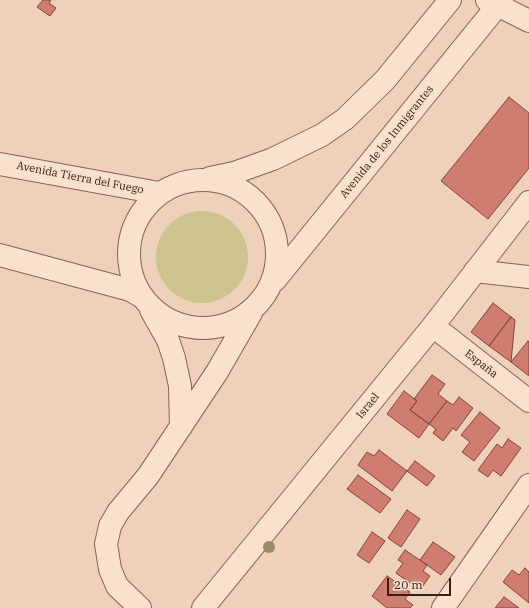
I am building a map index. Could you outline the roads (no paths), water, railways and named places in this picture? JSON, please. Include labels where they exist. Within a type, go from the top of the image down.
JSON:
[{"type":"street","points":[[202,180],[234,173],[273,160],[322,135],[345,119],[385,80],[450,0]]},
{"type":"street","points":[[496,2],[529,21]]},
{"type":"street","name":"Avenida de los Inmigrantes","points":[[272,284],[496,2]]},
{"type":"street","name":"Avenida Tierra del Fuego","points":[[0,164],[159,193]]},
{"type":"street","points":[[140,608],[117,586],[107,558],[108,535],[118,512],[148,476],[181,427],[225,359],[251,312],[259,304],[272,284],[278,263],[277,243],[272,225],[262,208],[248,194],[231,185],[217,181],[188,181],[159,193],[141,214],[134,226],[130,242],[128,258],[131,274],[168,340],[174,358],[180,386],[181,427]]},
{"type":"street","name":"Israel","points":[[203,608],[433,326],[529,202]]},
{"type":"street","points":[[0,255],[130,290],[145,300],[161,316],[176,324],[193,328],[210,328],[226,325],[251,312]]},
{"type":"street","points":[[475,272],[529,277]]},
{"type":"street","name":"España","points":[[433,326],[529,401]]},
{"type":"street","points":[[443,608],[529,485]]}]
